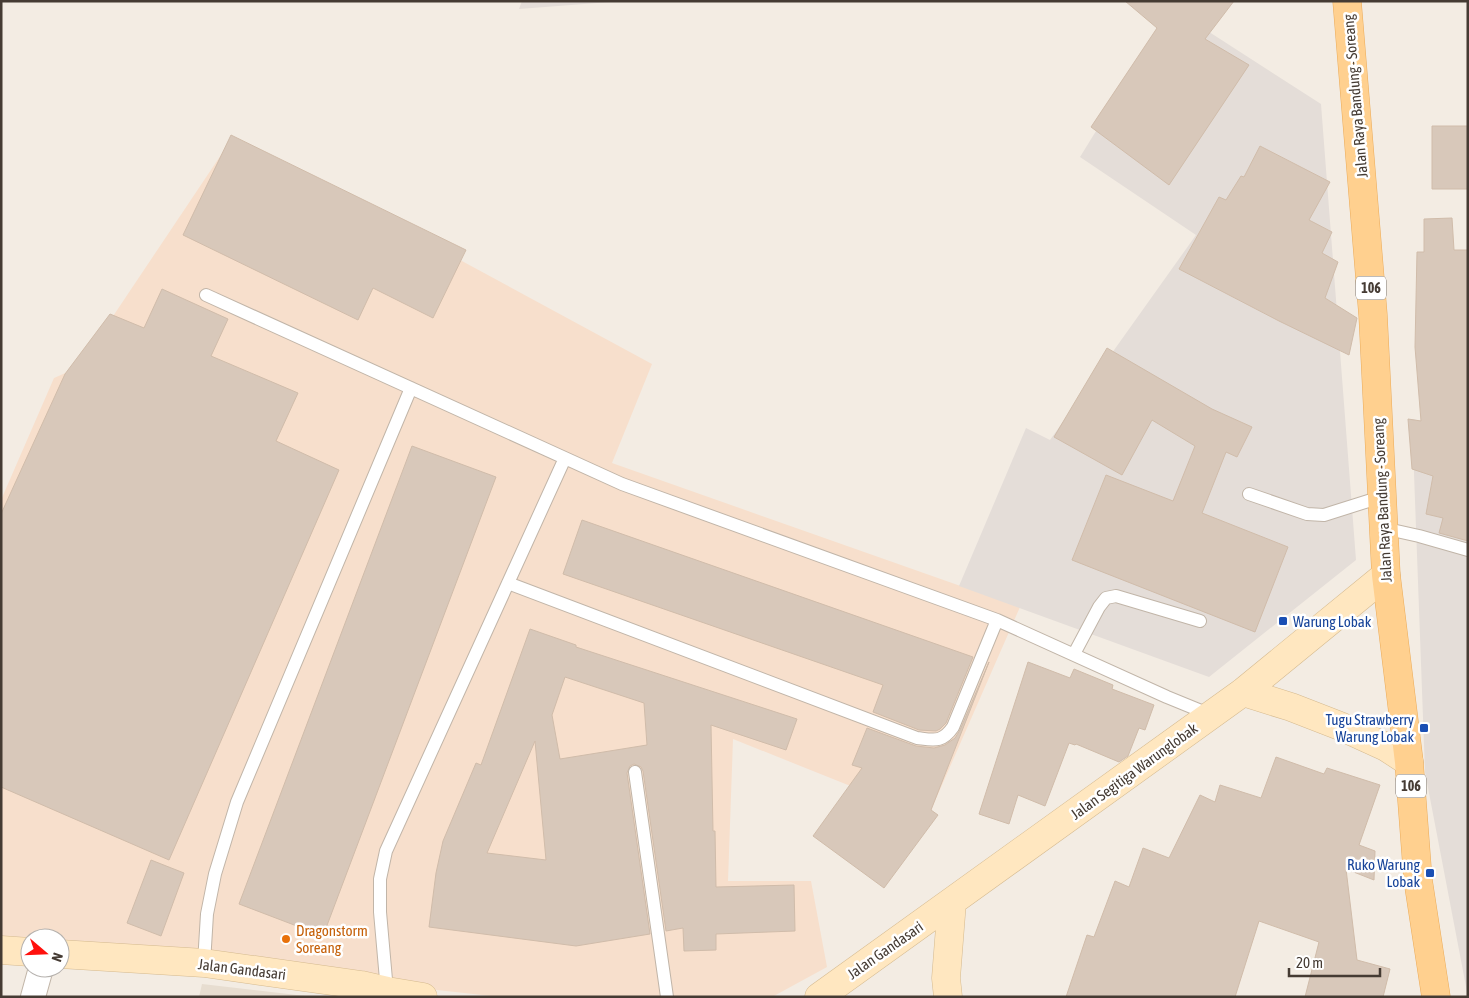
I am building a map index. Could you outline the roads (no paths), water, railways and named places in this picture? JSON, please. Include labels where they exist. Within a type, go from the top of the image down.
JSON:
[{"type":"main road","name":"Jalan Raya Bandung - Soreang","points":[[1347,1],[1373,315],[1386,575],[1409,762],[1418,880],[1436,997]]},
{"type":"main road","name":"Jalan Segitiga Warunglobak","points":[[952,902],[1243,692],[1386,575]]},
{"type":"main road","points":[[1243,692],[1291,707],[1340,726],[1386,747],[1409,762]]},
{"type":"main road","name":"Jalan Gandasari","points":[[819,997],[952,902]]},
{"type":"main road","points":[[948,997],[946,978],[952,902]]},
{"type":"main road","points":[[1,950],[20,951]]},
{"type":"main road","name":"Jalan Gandasari","points":[[70,955],[204,963],[358,991],[387,991],[423,997]]},
{"type":"street","points":[[34,997],[39,978]]},
{"type":"lane","points":[[206,295],[622,484],[997,620],[1211,715]]},
{"type":"lane","points":[[204,963],[208,914],[215,874],[237,802],[410,388]]},
{"type":"lane","points":[[387,991],[380,904],[380,879],[386,851],[565,458]]},
{"type":"lane","points":[[1249,494],[1307,514],[1324,515],[1381,497]]},
{"type":"lane","points":[[1384,528],[1468,550]]},
{"type":"lane","points":[[508,583],[917,738],[936,740],[944,738],[953,727],[997,620]]},
{"type":"lane","points":[[1074,654],[1099,606],[1106,598],[1116,596],[1200,621]]},
{"type":"lane","points":[[635,772],[667,997]]},
{"type":"place","name":"Warung Lobak","points":[[1283,621]]},
{"type":"place","name":"Tugu Strawberry Warung Lobak","points":[[1424,728]]},
{"type":"place","name":"Ruko Warung Lobak","points":[[1430,873]]},
{"type":"place","name":"Dragonstorm Soreang","points":[[286,939]]}]
